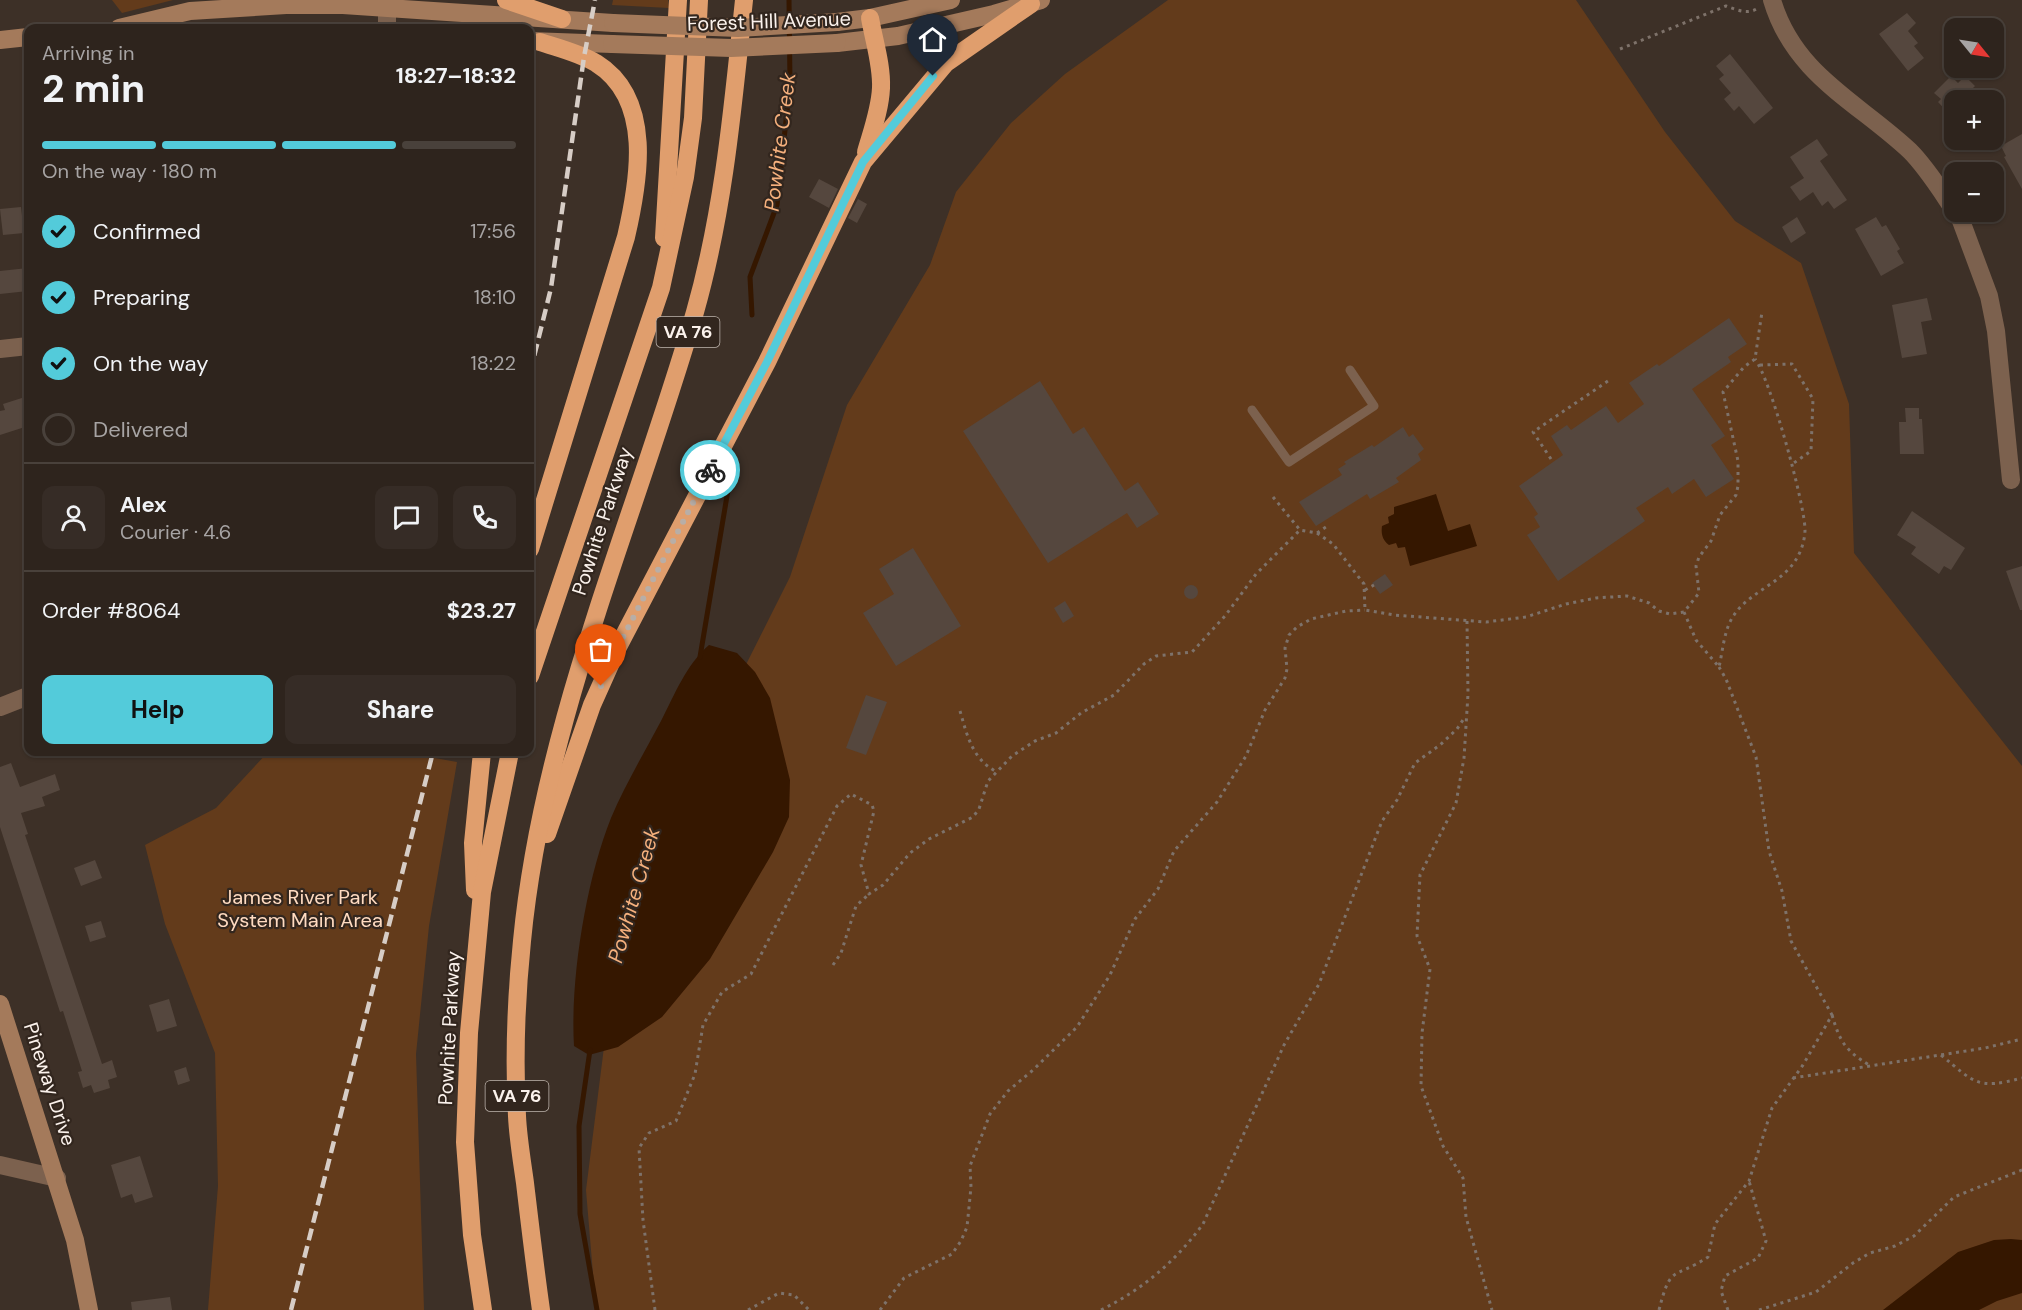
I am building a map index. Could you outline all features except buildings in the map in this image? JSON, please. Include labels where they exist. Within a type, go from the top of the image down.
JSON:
[{"type":"highway","points":[[506,0],[562,19]]},
{"type":"highway","points":[[661,288],[678,0]]},
{"type":"highway","name":"Powhite Parkway","points":[[534,663],[661,288],[675,231],[687,165],[696,81],[699,0]]},
{"type":"highway","points":[[863,162],[946,63],[1036,2]]},
{"type":"highway","name":"Powhite Parkway","points":[[541,1310],[517,1118],[518,1012],[522,941],[530,880],[543,803],[586,641],[694,313],[710,255],[721,196],[743,4]]},
{"type":"highway","points":[[530,880],[592,705],[618,647],[767,362],[863,162],[878,113],[881,90],[870,18]]},
{"type":"highway","points":[[534,536],[626,237],[633,208],[637,162],[637,133],[632,107],[616,82],[596,63],[535,42]]},
{"type":"highway","points":[[476,941],[473,843],[482,756]]},
{"type":"highway","name":"Powhite Parkway","points":[[483,1310],[472,1235],[465,1142],[476,941],[486,870],[509,756]]},
{"type":"main road","name":"Forest Hill Avenue","points":[[136,24],[190,11],[286,5],[387,8],[738,28],[870,18],[951,0]]},
{"type":"main road","name":"Forest Hill Avenue","points":[[535,42],[740,48],[837,43],[874,39],[1036,2]]},
{"type":"main road","points":[[0,40],[24,37]]},
{"type":"main road","name":"Pineway Drive","points":[[0,1004],[57,1178],[75,1240],[89,1310]]},
{"type":"street","points":[[1767,3],[1799,56],[1830,85],[1911,152],[1944,196]]},
{"type":"street","points":[[387,8],[387,24]]},
{"type":"street","points":[[1961,222],[1989,296],[1996,332],[2011,480]]},
{"type":"street","points":[[0,349],[24,346]]},
{"type":"street","points":[[0,707],[24,698]]},
{"type":"street","points":[[0,1165],[57,1178]]},
{"type":"lane","points":[[1252,410],[1289,462],[1374,406],[1350,370]]},
{"type":"path","points":[[1620,49],[1726,6],[1741,11],[1753,11],[1767,3]]},
{"type":"path","points":[[880,1310],[904,1278],[952,1254],[961,1241],[967,1227],[971,1187],[970,1166],[990,1114],[1008,1091],[1077,1027],[1110,975],[1135,919],[1158,889],[1174,851],[1217,802],[1246,756],[1265,710],[1285,678],[1287,669],[1285,648],[1289,635],[1311,619],[1346,611],[1365,610],[1394,615],[1486,622],[1526,617],[1566,604],[1596,598],[1627,596],[1649,603],[1659,611],[1670,614],[1684,612],[1699,593],[1696,566],[1699,556],[1711,541],[1720,515],[1736,495],[1738,461],[1723,392],[1744,367],[1755,359],[1762,312]]},
{"type":"path","points":[[1719,667],[1727,628],[1735,613],[1790,568],[1803,544],[1805,529],[1791,465],[1767,380],[1760,364],[1755,359]]},
{"type":"path","points":[[1760,364],[1792,364],[1813,399],[1811,450],[1791,465]]},
{"type":"path","points":[[1551,459],[1533,432],[1608,381]]},
{"type":"path","points":[[1273,496],[1300,530],[1317,533],[1333,544],[1364,584],[1365,610]]},
{"type":"path","points":[[1317,533],[1326,527]]},
{"type":"path","points":[[833,965],[841,952],[856,906],[883,885],[910,853],[929,839],[973,817],[979,809],[988,781],[995,771],[1035,741],[1056,733],[1081,713],[1114,695],[1144,663],[1156,656],[1192,652],[1225,616],[1256,574],[1300,530]]},
{"type":"path","points":[[1365,590],[1374,585]]},
{"type":"path","points":[[1684,612],[1696,640],[1726,679],[1756,757],[1769,851],[1782,891],[1791,940],[1832,1015],[1840,1040],[1853,1055],[1870,1066]]},
{"type":"path","points":[[1467,621],[1468,693],[1464,758],[1456,802],[1420,875],[1416,936],[1430,969],[1422,1033],[1421,1086],[1443,1146],[1463,1178],[1466,1217],[1492,1310]]},
{"type":"path","points":[[960,711],[973,751],[983,764],[995,771]]},
{"type":"path","points":[[1101,1310],[1131,1295],[1157,1276],[1189,1243],[1203,1224],[1269,1076],[1319,984],[1382,821],[1397,800],[1415,763],[1440,745],[1457,729],[1465,717]]},
{"type":"path","points":[[655,1310],[642,1208],[639,1148],[649,1133],[676,1121],[695,1074],[702,1025],[722,992],[752,974],[837,806],[851,795],[872,805],[874,811],[861,865],[869,894]]},
{"type":"path","points":[[1659,1310],[1665,1286],[1671,1274],[1708,1257],[1715,1224],[1749,1181],[1772,1108],[1832,1015]]},
{"type":"path","points":[[1793,1078],[1941,1055],[2022,1039]]},
{"type":"path","points":[[1941,1055],[1968,1078],[1981,1084],[1999,1084],[2022,1078]]},
{"type":"path","points":[[1759,1310],[1816,1292],[1870,1253],[1895,1246],[1914,1236],[1954,1197],[2022,1170]]},
{"type":"path","points":[[1728,1310],[1721,1291],[1725,1276],[1758,1258],[1766,1241],[1749,1181]]},
{"type":"path","points":[[748,1310],[779,1293],[794,1295],[809,1310]]},
{"type":"green space","points":[[112,0],[173,0],[122,13]]},
{"type":"green space","points":[[613,0],[668,0],[669,8],[612,5]]},
{"type":"green space","points":[[1168,0],[1576,0],[1665,132],[1735,221],[1801,263],[1849,404],[1854,553],[2022,766],[2022,1310],[596,1310],[586,1190],[604,1047],[696,764],[790,577],[847,405],[930,265],[956,192],[1011,123],[1065,74]]},
{"type":"green space","name":"James River Park System Main Area","points":[[264,756],[423,756],[457,762],[429,926],[416,1054],[424,1310],[208,1310],[218,1186],[215,1053],[165,924],[145,845],[216,808]]},
{"type":"water","points":[[1436,494],[1448,531],[1470,524],[1477,546],[1410,566],[1405,547],[1398,548],[1396,543],[1389,545],[1382,536],[1382,526],[1389,523],[1388,517],[1394,514],[1394,507]]},
{"type":"water","points":[[709,645],[737,653],[755,672],[770,698],[790,780],[789,817],[773,852],[710,959],[662,1017],[618,1047],[589,1055],[574,1046],[573,1020],[577,961],[594,870],[622,793],[682,680]]},
{"type":"water","points":[[1994,1240],[2022,1240],[2022,1293],[1979,1310],[1883,1310],[1958,1252]]},
{"type":"waterway","name":"Powhite Creek","points":[[752,315],[750,277],[777,205],[790,83],[789,0]]},
{"type":"waterway","name":"Powhite Creek","points":[[700,657],[729,484]]},
{"type":"waterway","name":"Powhite Creek","points":[[590,1050],[579,1126],[580,1214],[597,1310]]},
{"type":"railway","points":[[534,357],[551,288],[584,57],[595,0]]},
{"type":"railway","points":[[291,1310],[432,756]]},
{"type":"way so far","points":[[601,686],[618,647],[710,470]]},
{"type":"route","points":[[710,470],[767,362],[863,162],[933,76]]}]
